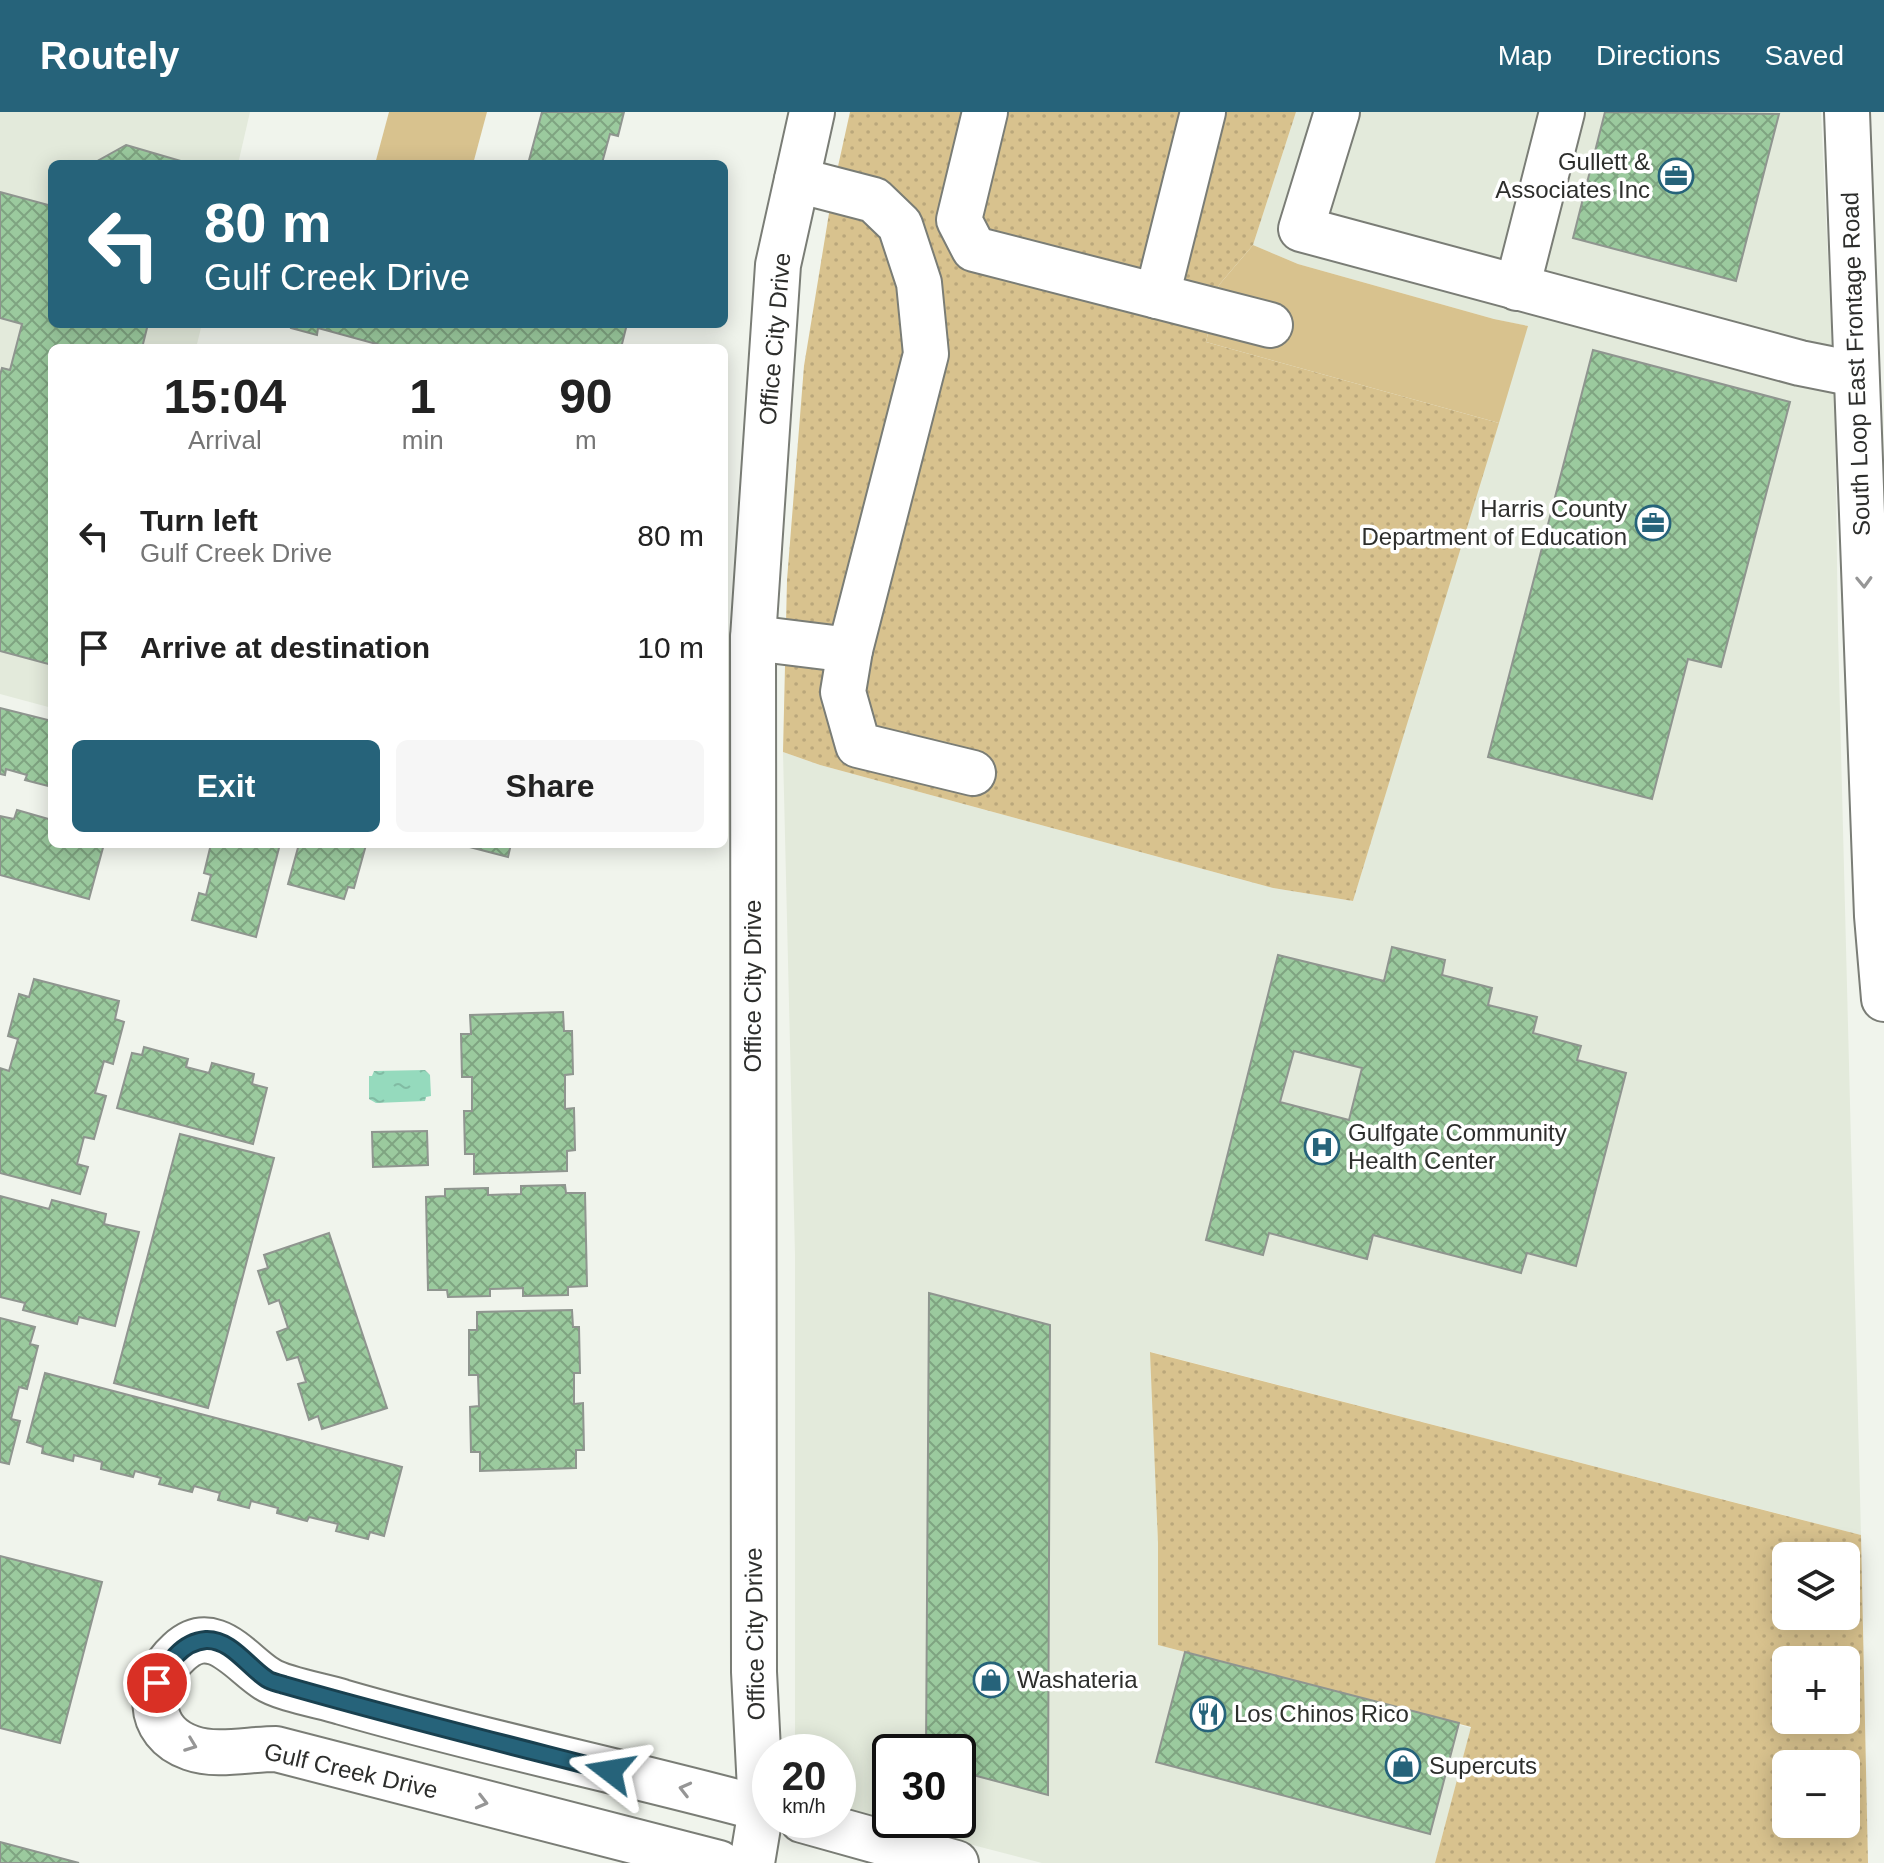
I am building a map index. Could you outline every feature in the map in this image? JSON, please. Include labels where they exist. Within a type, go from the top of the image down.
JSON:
[{"type":"street","name":"Office City Drive","points":[[765,1734],[754,1672],[753,638],[778,265],[812,112]]},
{"type":"street","points":[[985,112],[959,220],[974,249],[1270,325]]},
{"type":"street","points":[[1157,296],[1203,112]]},
{"type":"street","points":[[1337,112],[1301,229],[1800,363],[1855,374]]},
{"type":"street","points":[[1517,288],[1562,112]]},
{"type":"street","name":"South Loop East Frontage Road","points":[[1847,112],[1877,916],[1884,999]]},
{"type":"street","points":[[797,180],[874,200],[900,225],[919,283],[926,354],[850,650],[843,692],[858,745],[973,773]]},
{"type":"street","points":[[753,638],[850,650]]},
{"type":"street","name":"Gulf Creek Drive","points":[[719,1863],[276,1749],[215,1751],[190,1748],[165,1731],[154,1707],[157,1683],[168,1662],[184,1648],[206,1640],[239,1654],[268,1680],[370,1710],[752,1806]]},
{"type":"street","name":"Gulf Creek Drive","points":[[856,1835],[956,1863]]},
{"type":"street","name":"Office City Drive","points":[[752,1863],[765,1838]]},
{"type":"shaded area","points":[[0,112],[250,112],[239,160],[48,160],[48,328],[201,328],[197,344],[48,344],[48,707],[0,694]]},
{"type":"shaded area","points":[[389,112],[487,112],[474,160],[376,160]]},
{"type":"shaded area","points":[[850,112],[1296,112],[1253,245],[1219,285],[1206,342],[1499,423],[1353,901],[1273,888],[820,765],[783,752],[787,580],[804,366],[833,189]]},
{"type":"shaded area","points":[[1296,112],[1821,112],[1835,412],[1861,1535],[1151,1352],[1158,1543],[1158,1645],[1471,1728],[1435,1863],[1042,1863],[946,1838],[976,1838],[976,1734],[872,1734],[872,1819],[856,1815],[856,1734],[795,1734],[795,1255],[783,752],[820,765],[1273,888],[1353,901],[1527,326],[1298,264],[1253,245]]},
{"type":"shaded area","points":[[1253,245],[1298,264],[1528,326],[1499,423],[1206,342],[1219,285]]},
{"type":"shaded area","points":[[1150,1352],[1861,1535],[1868,1863],[1435,1863],[1471,1727],[1158,1645],[1158,1543]]},
{"type":"water","points":[[425,1070],[430,1075],[431,1096],[426,1097],[425,1101],[376,1103],[369,1099],[369,1076],[374,1071]]},
{"type":"building","points":[[542,112],[624,112],[618,136],[610,134],[603,160],[529,160]]},
{"type":"building","name":"Gullett & Associates Inc","points":[[1605,112],[1779,114],[1736,281],[1573,238]]},
{"type":"building","points":[[126,145],[177,160],[99,160]]},
{"type":"building","points":[[0,192],[48,205],[48,328],[147,328],[143,344],[48,344],[48,664],[0,651],[0,375],[2,368],[10,370],[22,324],[0,318]]},
{"type":"building","points":[[291,328],[318,328],[317,335]]},
{"type":"building","points":[[318,328],[626,328],[622,344],[376,344]]},
{"type":"building","name":"Harris County Department of Education","points":[[1593,350],[1790,402],[1721,667],[1688,659],[1652,799],[1488,757]]},
{"type":"building","points":[[0,708],[48,720],[48,786],[25,780],[27,775],[6,769],[5,775],[0,774]]},
{"type":"building","points":[[17,810],[48,819],[48,848],[103,848],[89,899],[0,875],[0,816],[14,819]]},
{"type":"building","points":[[210,848],[279,848],[256,937],[192,920],[199,893],[206,895],[211,875],[204,873]]},
{"type":"building","points":[[298,848],[365,848],[354,888],[348,887],[344,899],[288,884]]},
{"type":"building","points":[[473,848],[510,848],[508,857]]},
{"type":"building","points":[[1392,947],[1445,960],[1442,975],[1492,988],[1488,1005],[1537,1017],[1533,1033],[1581,1046],[1577,1060],[1626,1073],[1576,1266],[1527,1253],[1521,1273],[1373,1235],[1367,1259],[1269,1233],[1263,1255],[1206,1240],[1278,955],[1384,981]],"holes":[[[1294,1051],[1362,1068],[1349,1120],[1280,1102]]]},
{"type":"building","points":[[34,979],[119,1001],[115,1019],[124,1022],[113,1064],[104,1061],[95,1093],[106,1096],[94,1139],[84,1137],[77,1164],[88,1167],[80,1194],[0,1173],[0,1068],[9,1071],[18,1039],[8,1036],[19,994],[29,997]]},
{"type":"building","points":[[563,1012],[564,1031],[572,1031],[573,1074],[565,1075],[565,1109],[574,1108],[575,1150],[567,1151],[567,1171],[474,1174],[474,1154],[465,1154],[464,1111],[472,1111],[472,1077],[462,1077],[461,1034],[471,1034],[470,1015]]},
{"type":"building","points":[[144,1047],[188,1059],[186,1067],[209,1073],[212,1063],[254,1074],[252,1084],[267,1088],[253,1144],[117,1108],[132,1053],[142,1055]]},
{"type":"building","points":[[427,1131],[428,1165],[373,1167],[372,1132]]},
{"type":"building","points":[[180,1134],[274,1158],[208,1408],[114,1383]]},
{"type":"building","points":[[565,1185],[566,1193],[585,1193],[587,1286],[568,1287],[568,1295],[523,1296],[523,1288],[490,1289],[490,1296],[448,1297],[447,1290],[428,1290],[426,1197],[445,1196],[445,1189],[488,1188],[488,1195],[521,1194],[521,1186]]},
{"type":"building","points":[[0,1196],[49,1209],[52,1200],[106,1214],[104,1224],[139,1232],[115,1326],[79,1317],[77,1324],[23,1310],[25,1303],[0,1297]]},
{"type":"building","points":[[329,1233],[387,1408],[322,1429],[318,1416],[309,1420],[298,1384],[306,1382],[298,1357],[287,1360],[277,1332],[288,1328],[279,1300],[269,1304],[258,1271],[268,1268],[264,1255]]},
{"type":"building","points":[[929,1293],[1050,1325],[1048,1795],[976,1776],[976,1734],[926,1734]]},
{"type":"building","points":[[572,1310],[573,1327],[579,1327],[580,1373],[574,1373],[574,1404],[583,1403],[584,1450],[576,1450],[576,1468],[480,1471],[480,1452],[471,1452],[470,1407],[479,1406],[478,1375],[469,1375],[469,1330],[477,1330],[477,1312]]},
{"type":"building","points":[[0,1318],[35,1327],[30,1344],[38,1346],[27,1389],[19,1387],[11,1419],[20,1421],[9,1464],[0,1462]]},
{"type":"building","points":[[45,1373],[402,1467],[384,1536],[370,1532],[368,1539],[336,1531],[338,1524],[309,1517],[307,1521],[277,1513],[278,1508],[251,1501],[249,1508],[218,1500],[220,1493],[194,1486],[192,1492],[159,1484],[161,1478],[135,1471],[133,1477],[101,1469],[102,1462],[74,1455],[73,1461],[42,1453],[43,1447],[27,1442]]},
{"type":"building","points":[[0,1556],[102,1582],[60,1743],[0,1728]]},
{"type":"building","points":[[1185,1652],[1459,1723],[1430,1834],[1156,1762]]},
{"type":"building","points":[[0,1842],[79,1863],[0,1863]]},
{"type":"place","name":"Gullett & Associates Inc","points":[[1676,176]]},
{"type":"place","name":"Harris County Department of Education","points":[[1653,523]]},
{"type":"place","name":"Gulfgate Community Health Center","points":[[1322,1147]]},
{"type":"place","name":"Washateria","points":[[991,1680]]},
{"type":"place","name":"Los Chinos Rico","points":[[1208,1714]]},
{"type":"place","name":"Supercuts","points":[[1403,1766]]},
{"type":"route","points":[[157,1683],[168,1662],[184,1648],[206,1640],[239,1654],[268,1680],[370,1710],[610,1771]]}]
